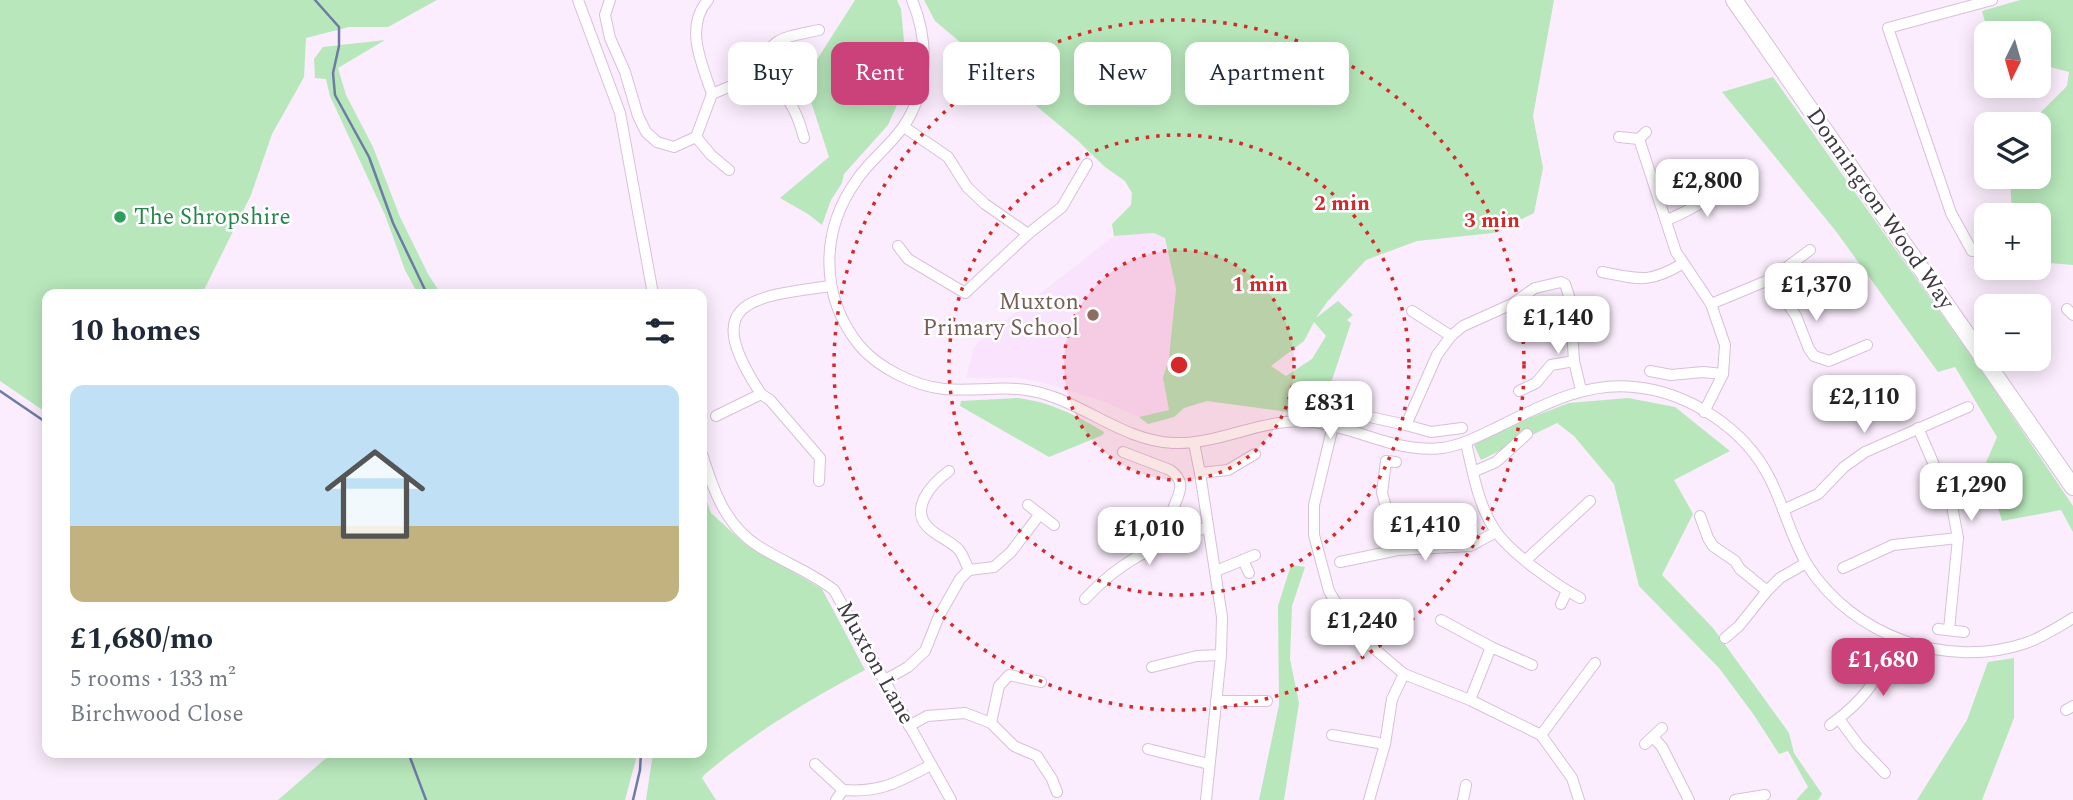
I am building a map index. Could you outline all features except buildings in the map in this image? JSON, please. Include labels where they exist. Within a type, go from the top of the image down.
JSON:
[{"type":"main road","name":"Donnington Wood Way","points":[[1734,0],[2073,486]]},
{"type":"street","points":[[578,0],[620,113],[652,289]]},
{"type":"street","points":[[610,0],[605,15],[610,38],[625,72],[638,116],[646,132],[657,142],[674,148],[696,137],[712,94],[699,55],[694,28],[708,0]]},
{"type":"street","points":[[912,0],[923,42],[921,86],[904,127],[855,181],[840,207],[828,257],[831,286],[839,309],[859,344],[884,366],[917,383],[941,389],[1011,388],[1037,391],[1147,439],[1170,443],[1194,443],[1295,421],[1332,426],[1414,447],[1438,449],[1465,443],[1581,390],[1633,387],[1676,397],[1726,425],[1754,454],[1769,475],[1806,563],[1827,592],[1848,611],[1894,639],[1920,647],[1995,650],[2031,641],[2073,618]]},
{"type":"street","points":[[1972,251],[1951,213],[1888,28],[1992,0]]},
{"type":"street","points":[[777,42],[783,38],[819,30]]},
{"type":"street","points":[[712,94],[728,87]]},
{"type":"street","points":[[791,105],[804,138]]},
{"type":"street","points":[[904,127],[948,157],[967,187],[985,204],[1028,234]]},
{"type":"street","points":[[1619,137],[1643,136],[1666,220],[1682,264],[1712,304],[1725,345],[1723,374],[1704,412]]},
{"type":"street","points":[[696,137],[711,155],[729,170]]},
{"type":"street","points":[[898,246],[908,259],[965,293],[1028,234],[1062,207],[1087,164]]},
{"type":"street","points":[[1666,220],[1686,213],[1712,195],[1742,189]]},
{"type":"street","points":[[1712,304],[1771,279],[1810,250]]},
{"type":"street","points":[[1602,272],[1646,280],[1655,279],[1682,264]]},
{"type":"street","points":[[1771,279],[1796,316],[1814,356],[1829,361],[1867,345]]},
{"type":"street","points":[[1406,425],[1437,355],[1451,337],[1463,326],[1512,304],[1535,288],[1561,282],[1565,284],[1570,299],[1574,361],[1581,390]]},
{"type":"street","points":[[819,481],[820,458],[770,400],[761,394],[741,362],[732,330],[736,314],[747,306],[780,292],[831,286]]},
{"type":"street","points":[[1420,311],[1451,337]]},
{"type":"street","points":[[1519,391],[1535,383],[1550,365],[1574,361]]},
{"type":"street","points":[[1650,371],[1671,375],[1703,372],[1723,374]]},
{"type":"street","points":[[716,416],[761,394]]},
{"type":"street","points":[[1783,510],[1818,494],[1855,458],[1968,407]]},
{"type":"street","points":[[1343,411],[1431,432],[1462,428]]},
{"type":"street","points":[[1332,426],[1314,505],[1314,535],[1329,591],[1344,617],[1364,640],[1404,674],[1470,700],[1541,736],[1572,778],[1579,800]]},
{"type":"street","points":[[1918,428],[1952,506],[1958,538],[1943,630],[1964,632]]},
{"type":"street","points":[[1473,472],[1496,462],[1527,434]]},
{"type":"street","points":[[1194,443],[1222,617],[1221,656],[1206,800]]},
{"type":"street","points":[[1465,443],[1486,512],[1496,532],[1526,560],[1580,598]]},
{"type":"street","points":[[1123,452],[1176,474],[1180,482],[1180,495],[1171,517],[1174,540]]},
{"type":"street","points":[[1200,473],[1228,470],[1255,454]]},
{"type":"street","points":[[1131,468],[1135,456]]},
{"type":"street","points":[[820,458],[833,459]]},
{"type":"street","points":[[1386,460],[1382,493],[1398,550]]},
{"type":"street","name":"Muxton Lane","points":[[707,470],[713,490],[731,522],[757,545],[821,579],[834,590],[951,800]]},
{"type":"street","points":[[949,471],[938,479],[925,495],[920,512],[923,523],[959,550],[969,570]]},
{"type":"street","points":[[1526,560],[1590,501]]},
{"type":"street","points":[[1028,505],[1054,524]]},
{"type":"street","points":[[885,680],[908,667],[925,651],[939,616],[960,579],[969,570],[994,567],[1011,552],[1041,514]]},
{"type":"street","points":[[1700,516],[1713,546],[1735,561],[1740,569],[1767,591]]},
{"type":"street","points":[[1090,611],[1080,599],[1121,565],[1207,527]]},
{"type":"street","points":[[1340,562],[1398,550],[1470,546],[1496,532]]},
{"type":"street","points":[[1843,568],[1893,545],[1958,538]]},
{"type":"street","points":[[1216,571],[1255,555]]},
{"type":"street","points":[[1243,560],[1249,573]]},
{"type":"street","points":[[1733,637],[1767,591],[1780,578],[1806,563]]},
{"type":"street","points":[[1561,604],[1567,591]]},
{"type":"street","points":[[1441,620],[1491,646],[1530,660]]},
{"type":"street","points":[[1885,773],[1835,722],[1856,705],[1877,680],[1894,639]]},
{"type":"street","points":[[1470,700],[1491,646]]},
{"type":"street","points":[[1162,651],[1166,663]]},
{"type":"street","points":[[1153,667],[1198,656],[1221,656]]},
{"type":"street","points":[[1541,736],[1595,663]]},
{"type":"street","points":[[1369,800],[1385,744],[1392,699],[1404,674]]},
{"type":"street","points":[[990,723],[999,686],[1009,675],[1041,682]]},
{"type":"street","points":[[1216,701],[1267,701]]},
{"type":"street","points":[[909,726],[927,716],[965,713],[990,723],[1014,746],[1037,756],[1057,792]]},
{"type":"street","points":[[1662,728],[1649,741],[1662,747],[1689,800]]},
{"type":"street","points":[[1332,735],[1385,744]]},
{"type":"street","points":[[1148,749],[1209,764]]},
{"type":"street","points":[[815,764],[839,795],[897,784],[931,765]]},
{"type":"street","points":[[1463,800],[1466,785]]},
{"type":"street","points":[[1735,800],[1765,795]]},
{"type":"shaded area","name":"Muxton Primary School","points":[[1155,233],[1165,238],[1176,289],[1169,357],[1163,378],[1169,410],[1139,417],[1105,402],[1045,383],[1017,378],[966,378],[973,349],[979,341],[1114,236]]},
{"type":"green space","name":"The Shropshire","points":[[0,0],[437,0],[388,27],[349,27],[306,38],[304,77],[272,134],[251,195],[204,289],[42,289],[42,410],[0,381]]},
{"type":"green space","points":[[855,0],[897,0],[901,9],[904,42],[831,42],[831,105],[897,105],[888,125],[844,174],[822,225],[780,198],[829,157],[812,105],[817,105],[817,60]]},
{"type":"green space","points":[[924,0],[1554,0],[1533,116],[1543,168],[1534,213],[1493,233],[1417,241],[1366,260],[1327,302],[1316,318],[1338,301],[1353,315],[1347,320],[1351,323],[1332,380],[1319,398],[1295,413],[1207,401],[1184,408],[1174,417],[1148,424],[1139,417],[1169,410],[1163,378],[1169,357],[1176,289],[1165,238],[1154,233],[1114,236],[1112,224],[1131,205],[1132,193],[1125,181],[1105,167],[1035,105],[1060,105],[1060,42],[960,42],[935,21]],"holes":[[[1314,322],[1326,336],[1312,359],[1286,376],[1271,366],[1304,341]]]},
{"type":"green space","points":[[2020,0],[2073,0],[2073,265],[2051,263],[2051,203],[2011,203],[2011,189],[2051,189],[2051,112],[2041,112],[2067,86],[2069,72],[2051,67],[2051,21],[1985,21],[1982,11]]},
{"type":"green space","points":[[385,40],[338,68],[346,95],[373,147],[400,217],[438,289],[415,289],[405,270],[385,215],[330,96],[326,79],[315,78],[314,59],[323,47]]},
{"type":"green space","points":[[1773,77],[1974,360],[1974,371],[1982,371],[2073,506],[2073,532],[2061,510],[2002,521],[1985,465],[1997,437],[1955,367],[1938,372],[1835,230],[1722,92]]},
{"type":"green space","points":[[1018,398],[1063,410],[1104,432],[1103,435],[1049,457],[960,406],[961,401]]},
{"type":"green space","points":[[1628,398],[1675,407],[1730,451],[1674,480],[1693,514],[1662,575],[1713,628],[1789,733],[1794,753],[1822,794],[1818,800],[1796,800],[1808,787],[1788,751],[1779,754],[1719,668],[1639,586],[1614,484],[1574,436],[1557,423],[1481,460],[1474,445],[1514,424],[1569,403]]},
{"type":"green space","points":[[707,502],[711,513],[744,543],[822,589],[865,670],[782,718],[704,775],[702,778],[716,800],[646,800],[652,758],[707,758]]},
{"type":"green space","points":[[1291,565],[1305,567],[1292,606],[1290,659],[1299,703],[1284,800],[1259,800],[1279,705],[1278,606]]},
{"type":"green space","points":[[2014,658],[2014,718],[1982,800],[1917,800],[1967,720],[1988,662]]},
{"type":"green space","points":[[326,758],[636,759],[625,800],[278,800]]},
{"type":"waterway","points":[[315,0],[339,27],[339,46],[333,73],[335,95],[369,157],[393,223],[425,289]]},
{"type":"waterway","points":[[0,391],[42,420]]},
{"type":"waterway","points":[[410,758],[426,800]]},
{"type":"waterway","points":[[633,800],[641,758]]},
{"type":"place","name":"The Shropshire","points":[[120,217]]},
{"type":"place","name":"Muxton Primary School","points":[[1093,315]]}]
